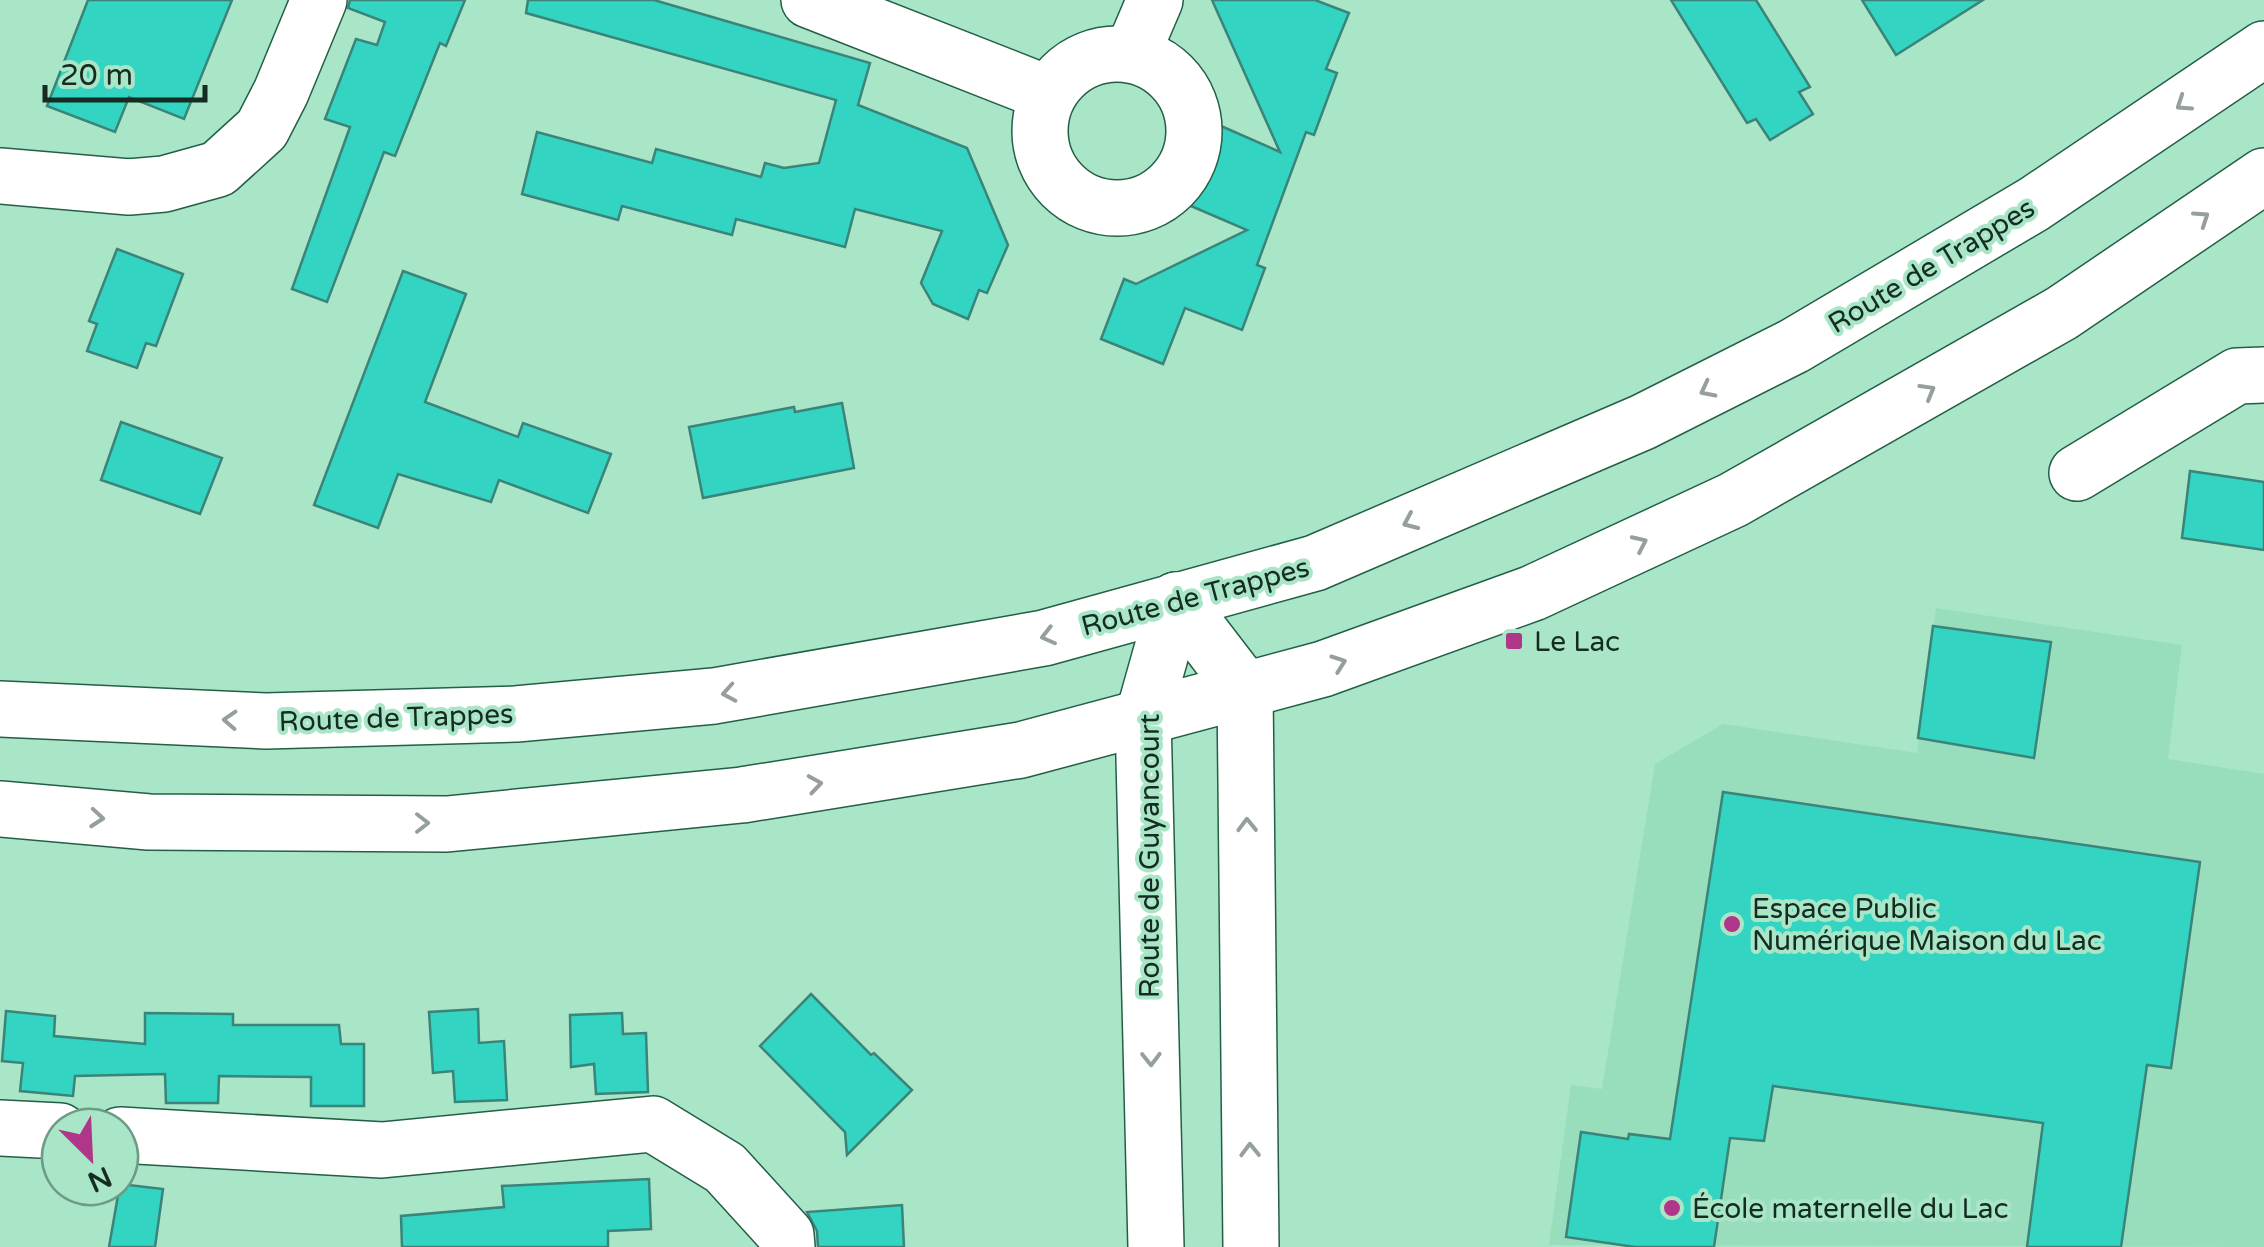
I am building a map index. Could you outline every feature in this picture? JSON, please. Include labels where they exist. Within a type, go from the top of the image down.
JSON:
[{"type":"main road","points":[[0,176],[129,187],[164,184],[218,169],[262,129],[319,0]]},
{"type":"main road","points":[[809,0],[1049,94]]},
{"type":"main road","points":[[1132,54],[1155,0]]},
{"type":"main road","name":"Route de Trappes","points":[[0,709],[266,722],[516,714],[714,696],[1044,638],[1315,564],[1643,422],[1794,346],[2034,204],[2264,49]]},
{"type":"main road","points":[[1107,53],[1132,54],[1157,63],[1177,80],[1190,102],[1196,128],[1192,155],[1179,178],[1160,196],[1135,207],[1109,209],[1084,202],[1063,188],[1048,167],[1040,143],[1040,118],[1049,94],[1064,74],[1107,53]]},
{"type":"main road","points":[[0,809],[148,822],[447,824],[742,796],[1021,750],[1323,669],[1534,593],[1733,500],[2062,313],[2264,176]]},
{"type":"main road","points":[[2078,473],[2237,376],[2264,375]]},
{"type":"main road","points":[[1176,600],[1245,690],[1251,1247]]},
{"type":"main road","name":"Route de Guyancourt","points":[[1156,1247],[1143,717],[1176,600]]},
{"type":"main road","points":[[140,1136],[382,1150],[652,1124],[725,1168],[786,1235],[786,1247]]},
{"type":"main road","points":[[0,1128],[40,1130]]},
{"type":"shaded area","points":[[1936,608],[2182,645],[2168,759],[2264,774],[2264,1247],[1549,1245],[1571,1085],[1602,1089],[1655,764],[1723,724],[1917,753]]},
{"type":"building","points":[[88,0],[232,0],[184,119],[129,97],[115,132],[47,106]]},
{"type":"building","points":[[350,0],[465,0],[446,46],[440,43],[395,156],[384,152],[327,302],[292,289],[350,127],[325,119],[356,39],[377,45],[385,22],[348,8]]},
{"type":"building","points":[[528,0],[654,0],[870,63],[858,105],[967,148],[1008,245],[987,293],[979,290],[968,319],[933,304],[921,283],[942,231],[855,209],[845,247],[736,219],[732,235],[622,206],[618,220],[522,194],[537,132],[652,163],[656,149],[761,177],[765,163],[784,168],[819,163],[836,100],[526,13]]},
{"type":"building","points":[[1212,0],[1315,0],[1349,13],[1326,69],[1337,73],[1314,135],[1306,132],[1257,265],[1265,268],[1242,330],[1185,308],[1163,364],[1101,339],[1124,279],[1136,284],[1247,230],[1191,206],[1221,126],[1280,152]]},
{"type":"building","points":[[1671,0],[1756,0],[1810,87],[1799,92],[1813,114],[1770,140],[1756,119],[1747,123]]},
{"type":"building","points":[[1862,0],[1983,0],[1896,55]]},
{"type":"building","points":[[117,249],[183,274],[156,346],[146,343],[137,368],[87,351],[97,324],[89,321]]},
{"type":"building","points":[[403,271],[466,294],[425,402],[518,437],[523,423],[611,454],[588,513],[499,480],[491,502],[398,474],[378,528],[314,505]]},
{"type":"building","points":[[842,403],[854,468],[703,498],[689,427],[794,407],[795,412]]},
{"type":"building","points":[[121,422],[222,458],[200,514],[101,480]]},
{"type":"building","points":[[2190,471],[2264,482],[2264,550],[2182,538]]},
{"type":"building","points":[[1933,626],[2051,642],[2034,758],[1918,738]]},
{"type":"building","points":[[1723,792],[2200,862],[2171,1068],[2147,1065],[2121,1247],[2027,1247],[2043,1123],[1773,1086],[1764,1141],[1730,1138],[1714,1247],[1635,1247],[1566,1237],[1581,1132],[1628,1139],[1629,1134],[1670,1139]]},
{"type":"building","points":[[811,994],[912,1090],[847,1155],[845,1132],[760,1046]]},
{"type":"building","points":[[478,1009],[479,1043],[504,1041],[507,1100],[455,1102],[453,1071],[433,1073],[429,1012]]},
{"type":"building","points":[[6,1011],[55,1016],[54,1036],[145,1044],[145,1013],[233,1014],[233,1025],[339,1025],[341,1044],[364,1044],[364,1106],[311,1106],[311,1077],[219,1076],[218,1103],[166,1103],[165,1074],[75,1076],[73,1096],[20,1091],[23,1063],[2,1061]]},
{"type":"building","points":[[622,1013],[623,1034],[646,1033],[648,1092],[596,1094],[594,1064],[571,1067],[570,1015]]},
{"type":"building","points":[[649,1179],[651,1229],[608,1231],[608,1247],[402,1247],[401,1216],[504,1207],[502,1186]]},
{"type":"building","points":[[140,1186],[163,1189],[155,1247],[109,1247],[116,1207],[140,1207]]},
{"type":"building","points":[[902,1205],[904,1247],[818,1247],[817,1231],[807,1212]]},
{"type":"place","name":"Le Lac","points":[[1514,641]]},
{"type":"place","name":"Espace Public Numérique Maison du Lac","points":[[1732,924]]},
{"type":"place","name":"École maternelle du Lac","points":[[1672,1208]]}]
